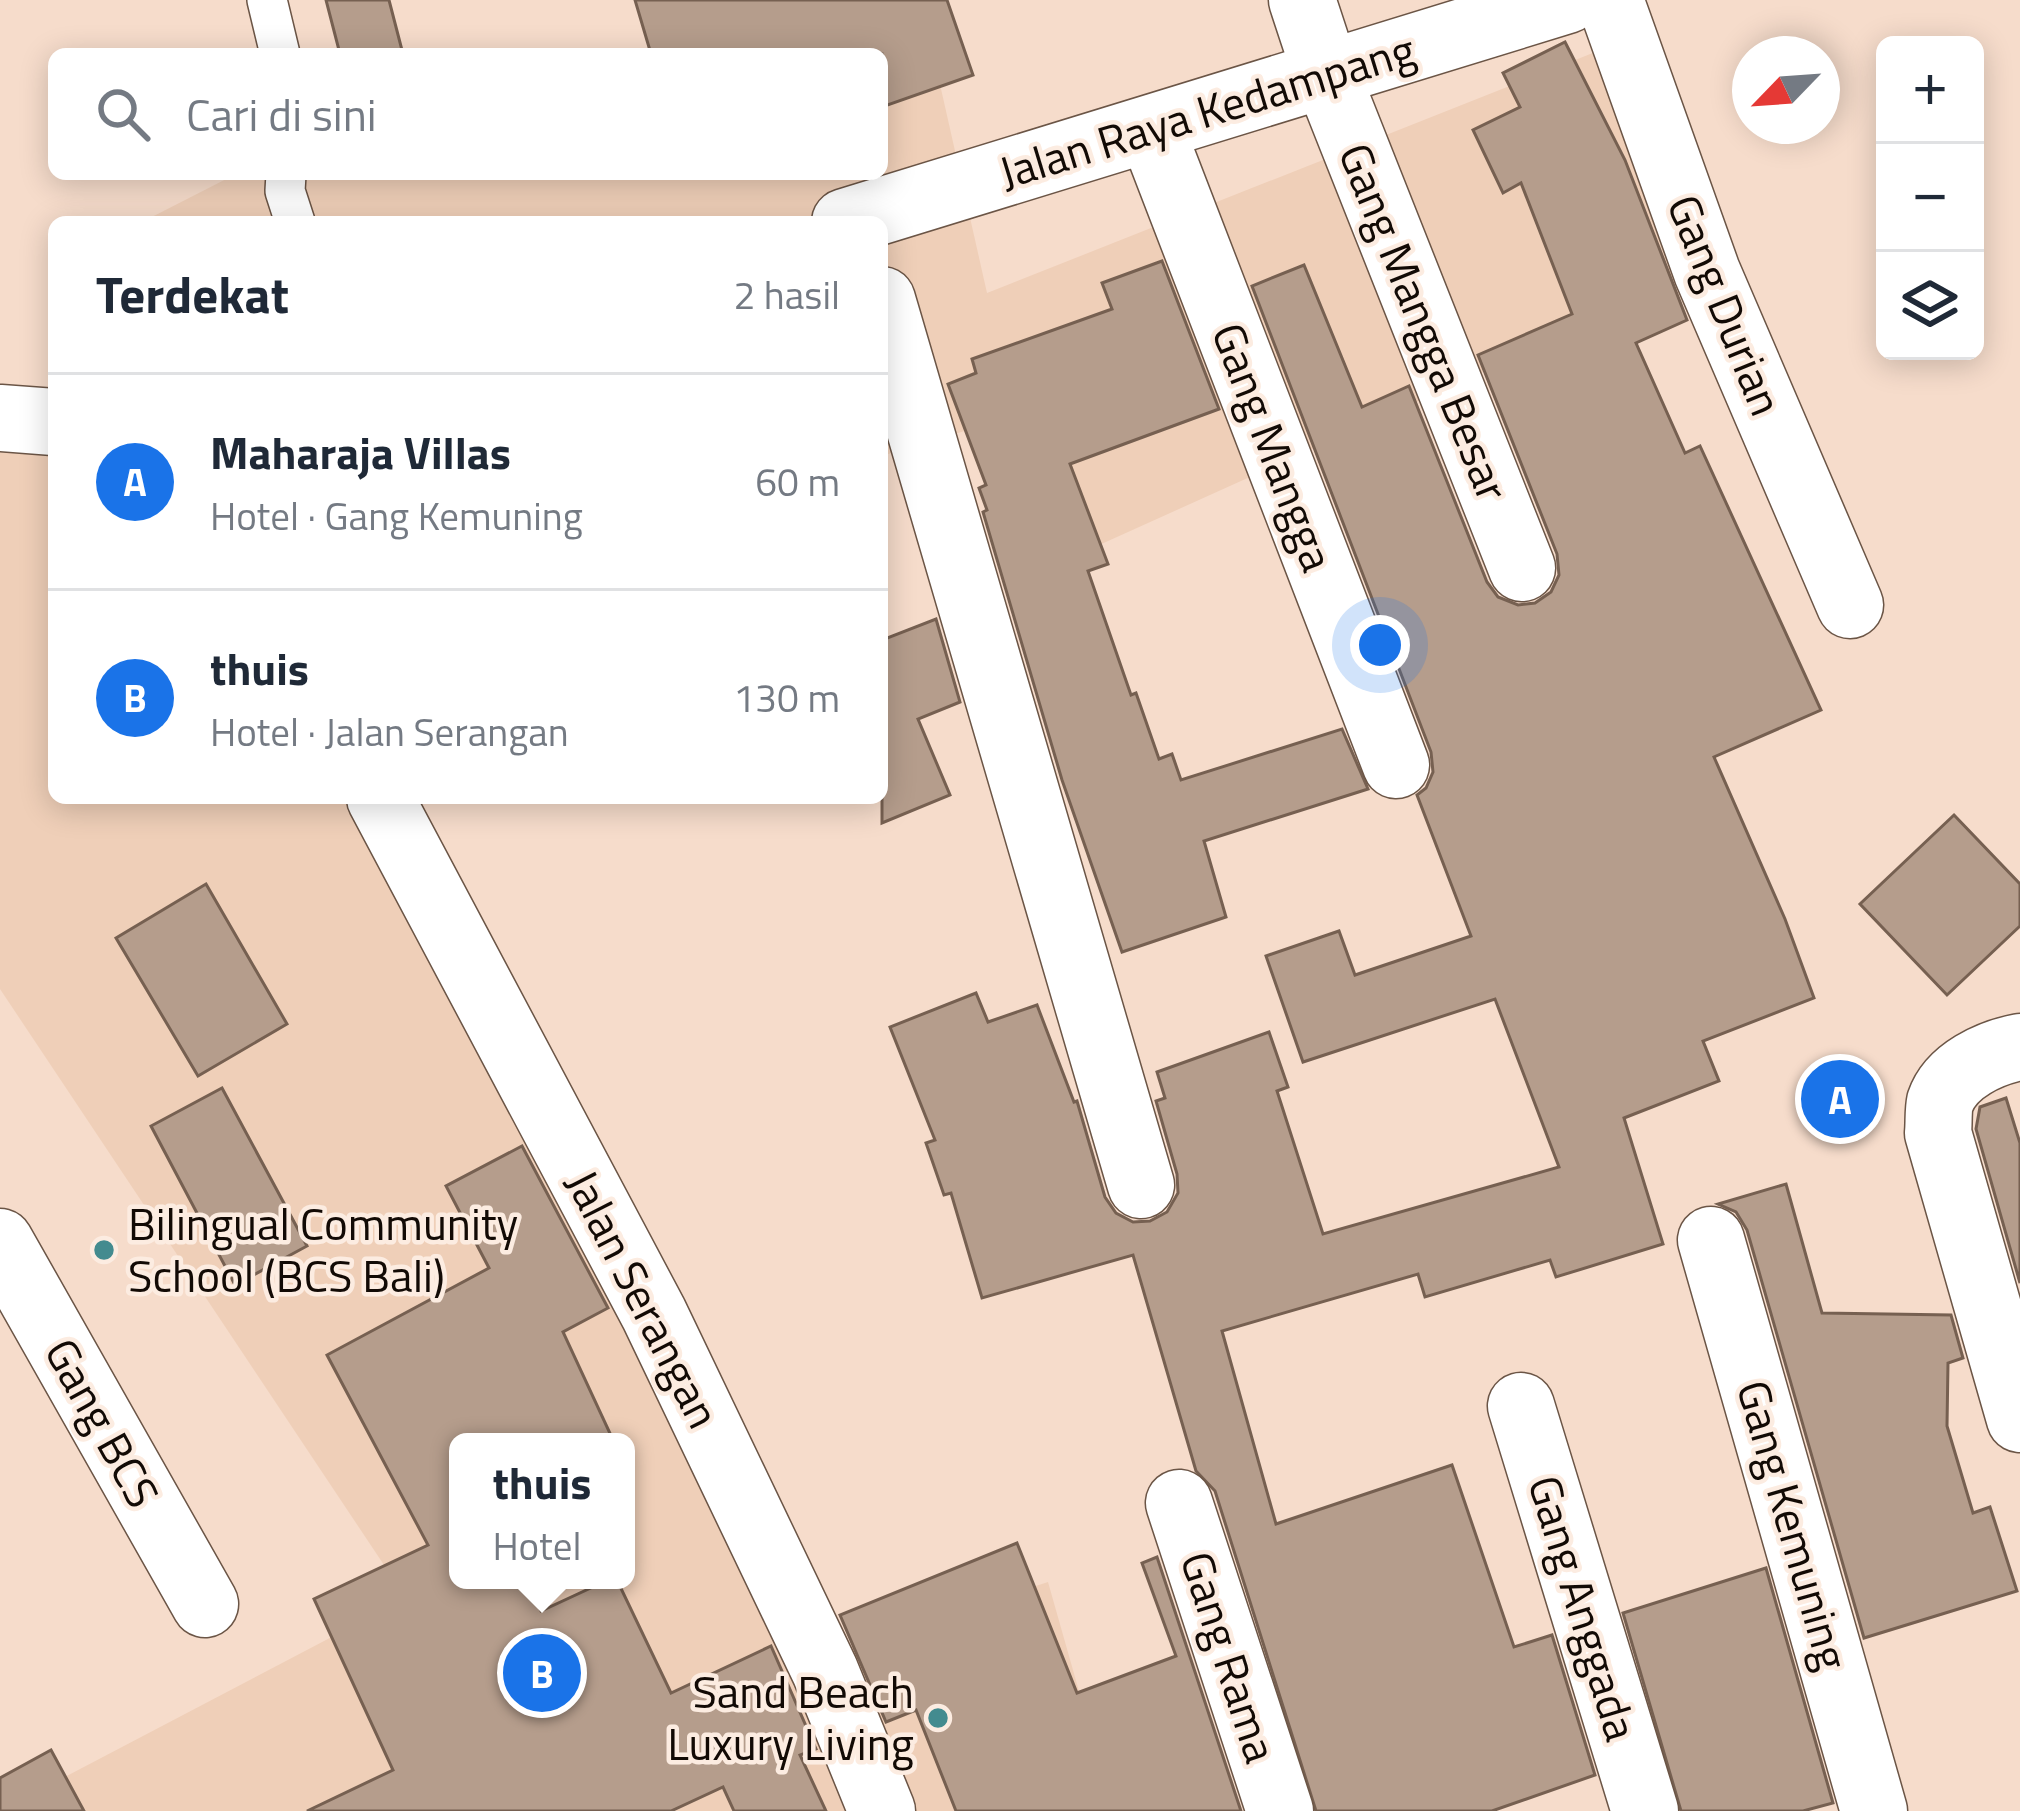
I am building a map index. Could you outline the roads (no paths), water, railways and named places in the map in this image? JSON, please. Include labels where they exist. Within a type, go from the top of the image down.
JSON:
[{"type":"street","name":"Gang Mangga Besar","points":[[1302,0],[1327,76],[1522,568]]},
{"type":"street","name":"Gang Durian","points":[[1610,0],[1707,272],[1850,605]]},
{"type":"street","name":"Jalan Raya Kedampang","points":[[870,216],[1327,76],[1537,4]]},
{"type":"street","name":"Gang Mangga","points":[[1151,130],[1396,765]]},
{"type":"street","points":[[888,321],[1141,1185]]},
{"type":"street","points":[[0,418],[48,422]]},
{"type":"street","name":"Jalan Serangan","points":[[383,804],[655,1314],[825,1671],[882,1811]]},
{"type":"street","points":[[2020,1047],[1994,1052],[1957,1076],[1940,1102],[1938,1133],[2020,1419]]},
{"type":"street","name":"Gang Kemuning","points":[[1712,1240],[1874,1811]]},
{"type":"street","name":"Gang BCS","points":[[0,1242],[205,1604]]},
{"type":"street","name":"Gang Anggada","points":[[1521,1406],[1646,1811]]},
{"type":"street","name":"Gang Rama","points":[[1179,1503],[1280,1811]]},
{"type":"lane","points":[[267,0],[279,48]]},
{"type":"lane","points":[[286,180],[294,216]]},
{"type":"place","name":"Maharaja Villas","points":[[1840,1099]]},
{"type":"place","name":"Bilingual Community School (BCS Bali)","points":[[104,1250]]},
{"type":"place","name":"thuis","points":[[542,1673]]},
{"type":"place","name":"Sand Beach Luxury Living","points":[[938,1718]]}]
